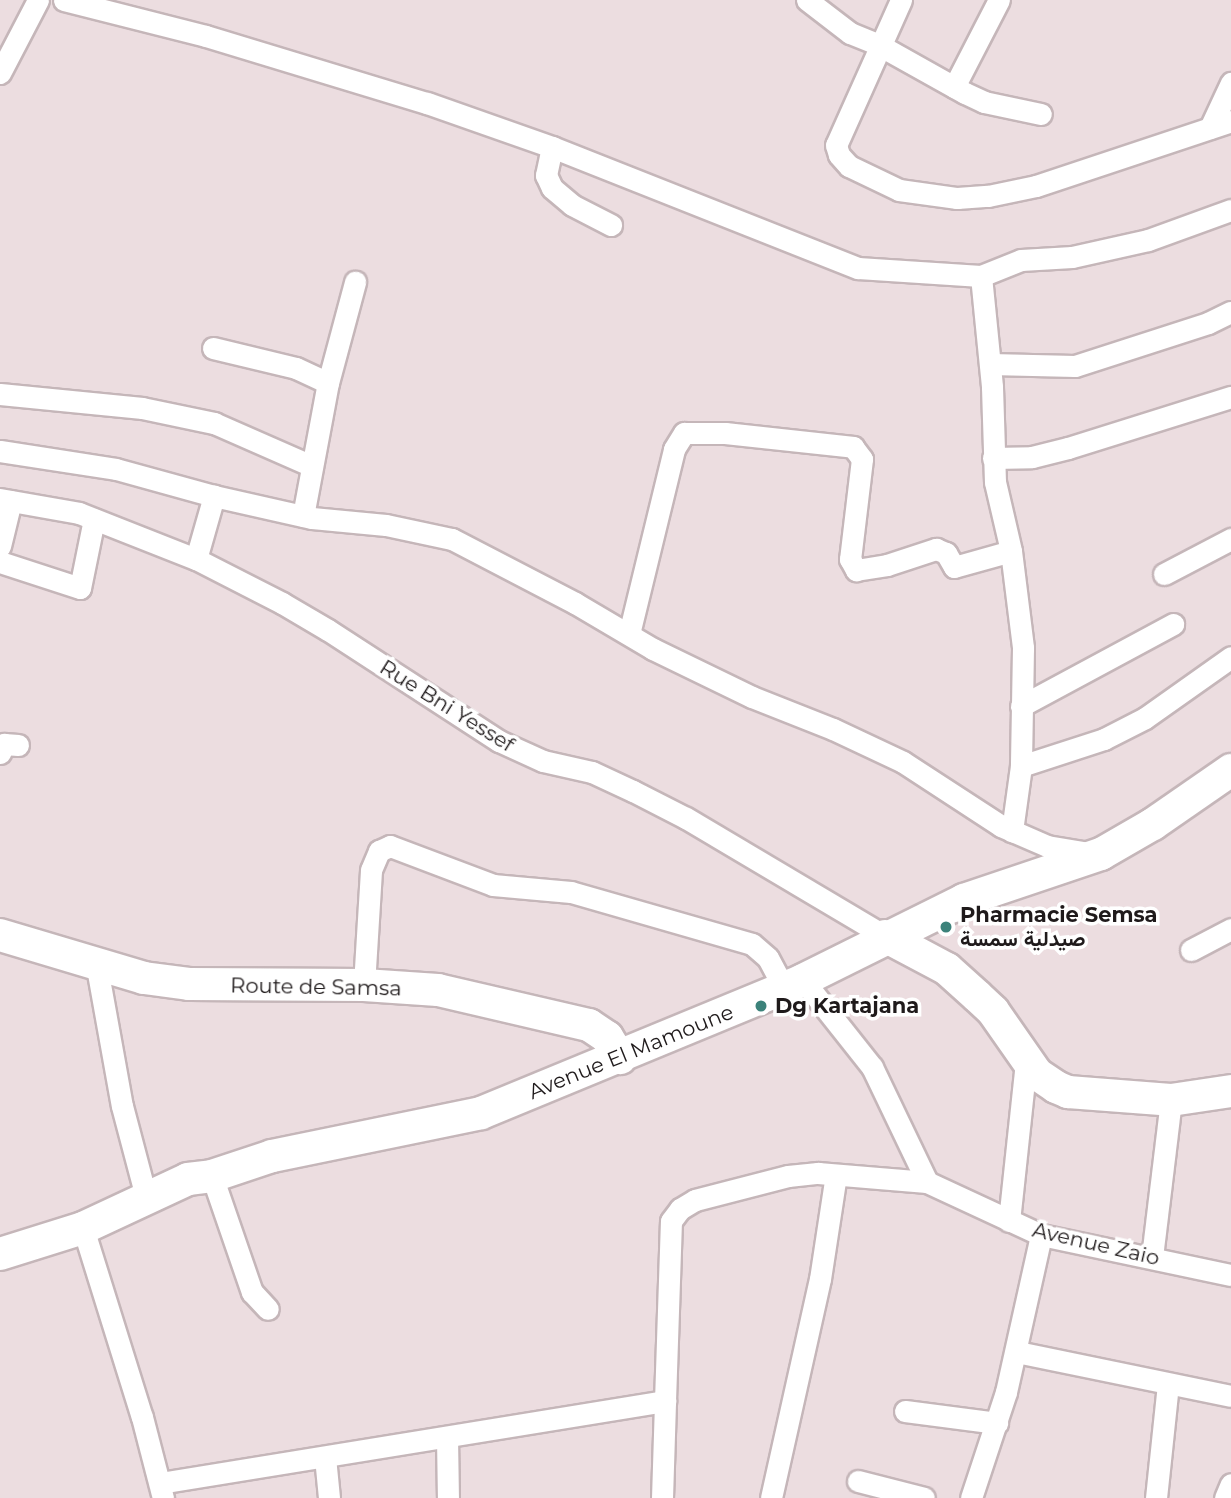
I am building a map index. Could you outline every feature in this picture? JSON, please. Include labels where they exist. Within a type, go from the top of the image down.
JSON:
[{"type":"street","points":[[0,73],[38,0]]},
{"type":"street","points":[[64,0],[206,36],[402,95],[552,147],[858,268],[981,275],[1021,260],[1072,257],[1148,240],[1231,210]]},
{"type":"street","points":[[807,0],[841,28],[879,45],[984,102],[1041,114]]},
{"type":"street","points":[[901,0],[836,145],[839,155],[849,166],[899,190],[957,198],[988,196],[1036,186],[1231,121]]},
{"type":"street","points":[[954,87],[999,0]]},
{"type":"street","points":[[1210,128],[1231,83]]},
{"type":"street","points":[[552,147],[546,175],[552,188],[572,205],[611,225]]},
{"type":"street","points":[[981,275],[990,364],[993,458],[1012,551],[1023,648],[1021,766],[1012,831]]},
{"type":"street","points":[[303,516],[328,383],[355,282]]},
{"type":"street","points":[[990,364],[1075,366],[1208,323],[1231,312]]},
{"type":"street","points":[[213,348],[296,368],[328,383]]},
{"type":"street","points":[[0,394],[142,408],[214,423],[313,466]]},
{"type":"street","points":[[993,458],[1032,457],[1068,449],[1231,397]]},
{"type":"street","points":[[629,634],[674,449],[684,433],[725,433],[853,447],[862,459],[850,559],[856,570],[887,565],[936,549],[946,553],[954,568],[1012,551]]},
{"type":"street","points":[[0,452],[116,469],[214,496],[303,516],[386,525],[452,539],[514,569],[629,634],[752,697],[903,762],[1012,831],[1047,846],[1101,854]]},
{"type":"street","points":[[196,559],[214,496]]},
{"type":"street","points":[[0,546],[5,500]]},
{"type":"street","name":"Rue Bni Yessef","points":[[5,500],[79,513],[196,559],[328,630],[499,741],[543,761],[592,772],[633,791],[686,818],[885,936]]},
{"type":"street","points":[[0,562],[78,589],[83,584],[94,519]]},
{"type":"street","points":[[1164,574],[1231,539]]},
{"type":"street","points":[[1021,706],[1173,624]]},
{"type":"street","points":[[1021,766],[1104,739],[1146,718],[1231,657]]},
{"type":"street","name":"Avenue El Mamoune","points":[[0,1254],[83,1228],[188,1179],[212,1176],[272,1156],[481,1113],[620,1058],[793,984],[885,936],[964,900],[1101,854],[1153,824],[1231,771]]},
{"type":"street","points":[[364,985],[371,870],[379,851],[390,846],[493,886],[571,892],[752,944],[872,1066],[927,1182],[836,1175],[788,1177],[695,1200],[676,1214],[670,1227],[662,1498]]},
{"type":"street","points":[[1191,950],[1230,932]]},
{"type":"street","name":"Route de Samsa","points":[[0,935],[144,978],[189,984],[364,985],[438,990],[589,1025],[607,1037],[620,1058]]},
{"type":"street","points":[[885,936],[947,969],[1000,1020],[1026,1062],[1047,1082],[1068,1092],[1171,1100],[1231,1091]]},
{"type":"street","points":[[96,962],[122,1106],[146,1197]]},
{"type":"street","points":[[1009,1221],[1026,1062]]},
{"type":"street","points":[[1152,1257],[1171,1100]]},
{"type":"street","points":[[771,1498],[820,1279],[836,1175]]},
{"type":"street","points":[[212,1176],[252,1292],[268,1309]]},
{"type":"street","name":"Avenue Zaio","points":[[927,1182],[1041,1235],[1231,1275]]},
{"type":"street","points":[[83,1228],[161,1491],[325,1457],[665,1401]]},
{"type":"street","points":[[971,1498],[997,1423],[1017,1352],[1041,1235]]},
{"type":"street","points":[[1017,1352],[1231,1396]]},
{"type":"street","points":[[1156,1498],[1168,1384]]},
{"type":"street","points":[[905,1411],[997,1423]]},
{"type":"street","points":[[447,1437],[448,1498]]},
{"type":"street","points":[[325,1457],[329,1498]]},
{"type":"street","points":[[858,1480],[924,1498]]},
{"type":"street","points":[[1225,1498],[1231,1484]]},
{"type":"place","name":"Pharmacie Semsa صيدلية سمسة","points":[[946,927]]},
{"type":"place","name":"Dg Kartajana","points":[[761,1006]]}]
